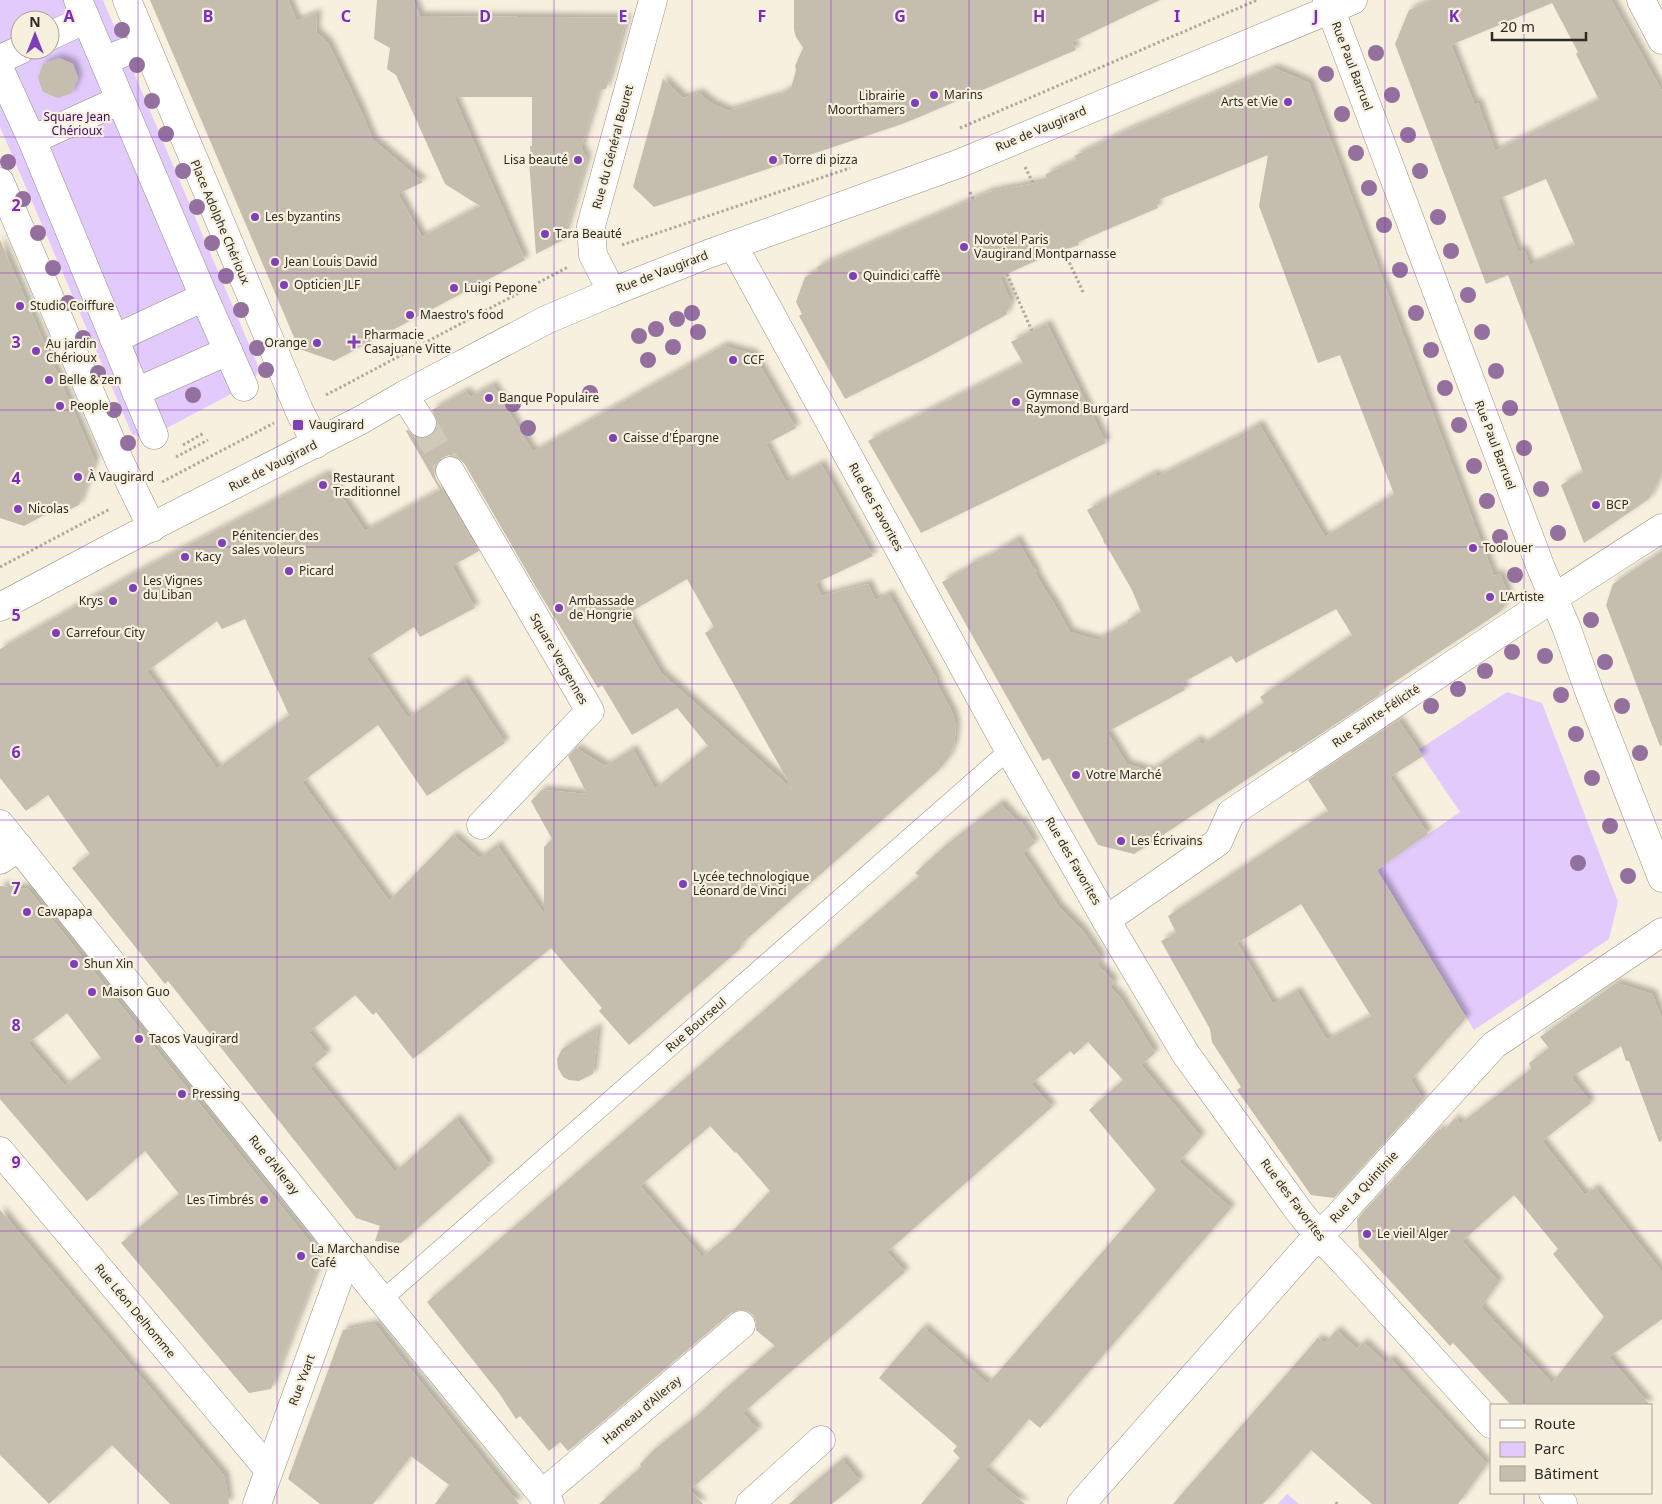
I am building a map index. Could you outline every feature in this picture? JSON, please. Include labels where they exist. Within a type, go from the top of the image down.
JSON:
[{"type":"street","name":"Place Adolphe Chérioux","points":[[126,0],[299,410],[316,444]]},
{"type":"street","name":"Rue du Général Beuret","points":[[612,292],[593,255],[591,226],[653,0]]},
{"type":"street","points":[[1640,0],[1662,40]]},
{"type":"street","name":"Rue de Vaugirard","points":[[1,604],[316,444],[546,320],[733,245],[958,164],[1337,3]]},
{"type":"street","name":"Rue Paul Barruel","points":[[1337,3],[1553,598],[1567,629],[1589,691],[1662,878]]},
{"type":"street","points":[[60,29],[82,10],[114,57],[120,100],[244,387]]},
{"type":"street","points":[[0,70],[9,112],[32,140],[154,435]]},
{"type":"street","points":[[32,140],[72,113],[120,100]]},
{"type":"street","points":[[0,182],[120,462],[152,528]]},
{"type":"street","name":"Rue des Favorites","points":[[733,245],[1010,750],[1106,920],[1185,1053],[1318,1235],[1490,1423]]},
{"type":"street","points":[[114,339],[204,297]]},
{"type":"street","points":[[136,392],[228,351]]},
{"type":"street","points":[[404,395],[422,423]]},
{"type":"street","name":"Square Vergennes","points":[[450,471],[590,711],[481,825]]},
{"type":"street","name":"Rue Sainte-Félicité","points":[[1106,920],[1218,842],[1231,813],[1553,598],[1662,528]]},
{"type":"street","name":"Rue d'Alleray","points":[[0,824],[9,854],[347,1256],[546,1499]]},
{"type":"street","name":"Rue La Quintinie","points":[[1081,1504],[1318,1235],[1335,1220],[1494,1045],[1662,932]]},
{"type":"street","name":"Rue Léon Delhomme","points":[[0,1151],[269,1470]]},
{"type":"street","name":"Rue Yvart","points":[[257,1504],[347,1256]]},
{"type":"street","name":"Hameau d'Alleray","points":[[546,1499],[742,1325]]},
{"type":"street","points":[[750,1504],[822,1440]]},
{"type":"street","points":[[1554,1494],[1563,1504]]},
{"type":"lane","name":"Rue Bourseul","points":[[382,1300],[1010,750]]},
{"type":"path","points":[[959,128],[1256,0]]},
{"type":"path","points":[[614,248],[858,166]]},
{"type":"path","points":[[1025,166],[1033,184]]},
{"type":"path","points":[[968,189],[973,199]]},
{"type":"path","points":[[1063,248],[1084,294]]},
{"type":"path","points":[[319,399],[571,265]]},
{"type":"path","points":[[1007,274],[1032,331]]},
{"type":"path","points":[[154,486],[275,422]]},
{"type":"path","points":[[179,447],[204,433]]},
{"type":"path","points":[[185,453],[208,440]]},
{"type":"path","points":[[0,567],[116,506]]},
{"type":"path","points":[[253,538],[256,543]]},
{"type":"green space","name":"Square Jean Chérioux","points":[[0,0],[103,0],[259,368],[254,382],[146,439],[132,434],[0,127]]},
{"type":"green space","points":[[1507,692],[1542,703],[1618,902],[1609,939],[1474,1030],[1377,870],[1460,812],[1418,750]]},
{"type":"green space","points":[[1287,1494],[1299,1504],[1278,1504]]},
{"type":"building","points":[[150,0],[288,0],[297,21],[317,13],[316,32],[328,43],[373,140],[423,182],[398,194],[422,237],[480,206],[445,184],[396,75],[387,69],[390,48],[374,39],[377,0],[413,0],[420,16],[627,18],[606,89],[599,90],[581,148],[587,158],[563,240],[536,254],[529,161],[531,159],[530,146],[532,146],[532,97],[454,97],[525,260],[334,361],[299,349]]},
{"type":"building","points":[[794,0],[1160,0],[1072,42],[1076,50],[905,123],[654,207],[633,187],[663,79],[683,98],[699,93],[711,103],[728,111],[780,95],[791,88],[796,70],[795,66],[803,48],[794,30]]},
{"type":"building","points":[[1432,0],[1611,0],[1662,91],[1662,473],[1649,499],[1584,543],[1561,485],[1583,472],[1552,390],[1508,275],[1486,284],[1395,44],[1409,10]],"holes":[[[1552,3],[1578,52],[1576,54],[1599,100],[1495,151],[1478,103],[1474,103],[1451,45]],[[1546,179],[1575,245],[1530,265],[1524,250],[1518,252],[1498,199]]]},
{"type":"building","points":[[60,58],[73,64],[78,78],[72,93],[58,98],[43,92],[38,78],[43,64]]},
{"type":"building","points":[[1274,68],[1309,83],[1494,576],[1500,574],[1508,594],[1503,609],[1497,614],[1379,692],[1381,694],[1292,753],[1290,751],[1134,854],[1098,845],[1049,758],[1043,761],[942,582],[966,569],[970,564],[987,557],[1017,539],[1070,632],[1097,640],[1128,623],[1128,620],[1141,612],[1132,590],[1087,510],[1155,473],[1157,477],[1259,424],[1325,537],[1394,494],[1340,355],[1318,363],[1259,206],[1268,155],[1156,201],[1158,208],[1078,242],[1079,245],[1047,256],[1000,277],[1011,302],[1006,315],[923,360],[845,399],[799,316],[802,314],[796,302],[805,277],[818,271],[817,267],[989,192],[1046,181],[1046,174],[1076,160],[1074,156],[1126,131]],"holes":[[[1336,609],[1352,635],[1260,697],[1264,703],[1202,745],[1198,739],[1150,771],[1127,764],[1107,732],[1185,690],[1182,683],[1231,656],[1236,663]]]},
{"type":"building","points":[[0,240],[95,461],[79,505],[58,515],[55,509],[24,526],[0,518]]},
{"type":"building","name":"Gymnase Raymond Burgard","points":[[1047,324],[1106,443],[921,533],[868,441],[1023,363],[1011,342]]},
{"type":"building","points":[[723,346],[753,354],[796,428],[766,444],[786,482],[821,464],[873,556],[816,583],[821,596],[868,584],[875,600],[889,594],[937,680],[936,682],[953,714],[956,726],[954,745],[949,757],[939,770],[740,945],[741,948],[629,1045],[599,1011],[602,1008],[551,948],[413,1059],[376,1012],[373,1015],[355,995],[309,1032],[327,1054],[310,1068],[395,1172],[456,1118],[490,1165],[401,1243],[375,1241],[380,1226],[356,1218],[168,981],[165,984],[72,868],[90,854],[48,795],[26,811],[0,778],[0,649],[135,573],[326,474],[365,531],[440,490],[406,431],[408,430],[415,437],[422,439],[431,436],[436,431],[438,423],[432,410],[466,391],[470,397],[493,385],[533,452]],"holes":[[[449,455],[457,457],[464,463],[537,589],[598,688],[602,685],[632,735],[677,708],[708,746],[655,789],[633,749],[605,766],[576,748],[568,756],[587,794],[542,790],[531,801],[552,839],[544,847],[544,914],[497,845],[479,858],[453,835],[389,901],[302,782],[378,725],[427,796],[505,743],[464,680],[408,718],[366,658],[414,627],[420,637],[475,608],[452,566],[479,551],[436,479],[434,472],[437,463]],[[687,579],[714,627],[705,633],[793,790],[661,673],[627,614]],[[245,619],[289,715],[217,769],[147,671],[217,621],[222,629]]]},
{"type":"building","points":[[1662,551],[1662,745],[1660,746],[1606,605],[1613,584]]},
{"type":"building","points":[[1398,720],[1423,756],[1390,777],[1428,834],[1377,870],[1466,1018],[1411,1080],[1423,1100],[1334,1198],[1311,1195],[1237,1090],[1241,1087],[1212,1042],[1210,1029],[1161,941],[1176,933],[1168,916],[1328,811],[1308,780]],"holes":[[[1301,904],[1371,1016],[1327,1040],[1297,991],[1273,1004],[1237,943]]]},
{"type":"building","points":[[1000,803],[1018,822],[1021,821],[1035,843],[1023,853],[1059,907],[1082,930],[1102,959],[1097,964],[1114,982],[1110,987],[1120,997],[1155,1053],[1141,1065],[1201,1137],[1179,1162],[1231,1208],[1040,1428],[1029,1419],[985,1470],[1025,1504],[921,1504],[960,1458],[953,1451],[957,1446],[879,1378],[923,1327],[988,1384],[1156,1190],[1089,1110],[1123,1080],[1088,1042],[1074,1055],[1070,1051],[1031,1084],[1052,1107],[887,1252],[905,1272],[743,1413],[758,1430],[690,1490],[703,1504],[599,1504],[641,1467],[640,1464],[656,1448],[699,1414],[775,1346],[756,1330],[756,1322],[753,1315],[747,1311],[739,1310],[731,1313],[568,1451],[560,1442],[549,1451],[520,1416],[516,1419],[499,1393],[427,1302],[919,876],[915,873],[946,845]],"holes":[[[710,1126],[770,1191],[732,1232],[702,1257],[640,1186]]]},
{"type":"building","points":[[0,886],[28,889],[313,1246],[317,1269],[271,1389],[249,1393],[121,1243],[179,1194],[145,1151],[87,1201],[0,1099]],"holes":[[[67,1013],[101,1058],[65,1086],[28,1043]]]},
{"type":"building","points":[[1616,983],[1652,994],[1662,1019],[1662,1141],[1659,1142],[1629,1061],[1626,1061],[1621,1046],[1571,1077],[1591,1103],[1542,1141],[1585,1195],[1595,1188],[1662,1272],[1662,1319],[1609,1357],[1649,1404],[1510,1404],[1453,1343],[1450,1346],[1359,1247],[1357,1219],[1440,1128],[1442,1133],[1455,1118],[1460,1124],[1531,1069],[1529,1063],[1549,1048],[1540,1037]],"holes":[[[1514,1195],[1558,1249],[1553,1254],[1604,1317],[1552,1383],[1481,1307],[1499,1282],[1462,1241]]]},
{"type":"building","points":[[598,1027],[593,1074],[579,1081],[563,1077],[558,1068],[557,1059],[562,1049]]},
{"type":"building","points":[[0,1210],[222,1473],[225,1477],[229,1504],[170,1504],[112,1445],[49,1504],[0,1455]]},
{"type":"building","points":[[375,1324],[519,1504],[435,1504],[449,1485],[411,1456],[373,1504],[320,1504],[288,1479],[343,1330]]},
{"type":"building","points":[[1336,1330],[1357,1349],[1363,1342],[1386,1363],[1390,1358],[1487,1464],[1458,1504],[1372,1504],[1311,1450],[1263,1504],[1173,1504],[1318,1338],[1325,1343]]},
{"type":"building","points":[[842,1459],[860,1481],[832,1504],[789,1504]]},
{"type":"tunnel","points":[[422,423],[450,471]]},
{"type":"place","name":"Marins","points":[[934,95]]},
{"type":"place","name":"Arts et Vie","points":[[1288,102]]},
{"type":"place","name":"Librairie Moorthamers","points":[[915,103]]},
{"type":"place","name":"Lisa beauté","points":[[578,160]]},
{"type":"place","name":"Torre di pizza","points":[[773,160]]},
{"type":"place","name":"Les byzantins","points":[[255,217]]},
{"type":"place","name":"Tara Beauté","points":[[545,234]]},
{"type":"place","name":"Novotel Paris Vaugirand Montparnasse","points":[[964,247]]},
{"type":"place","name":"Jean Louis David","points":[[275,262]]},
{"type":"place","name":"Quindici caffè","points":[[853,276]]},
{"type":"place","name":"Opticien JLF","points":[[284,285]]},
{"type":"place","name":"Luigi Pepone","points":[[454,288]]},
{"type":"place","name":"Studio Coiffure","points":[[20,306]]},
{"type":"place","name":"Maestro's food","points":[[410,315]]},
{"type":"place","name":"Pharmacie Casajuane Vitte","points":[[354,342]]},
{"type":"place","name":"Orange","points":[[317,343]]},
{"type":"place","name":"Au jardin Chérioux","points":[[36,351]]},
{"type":"place","name":"CCF","points":[[733,360]]},
{"type":"place","name":"Belle & zen","points":[[49,380]]},
{"type":"place","name":"Banque Populaire","points":[[489,398]]},
{"type":"place","name":"Gymnase Raymond Burgard","points":[[1016,402]]},
{"type":"place","name":"People","points":[[60,406]]},
{"type":"place","name":"Vaugirard","points":[[298,425]]},
{"type":"place","name":"Caisse d'Épargne","points":[[613,438]]},
{"type":"place","name":"À Vaugirard","points":[[78,477]]},
{"type":"place","name":"Restaurant Traditionnel","points":[[323,485]]},
{"type":"place","name":"BCP","points":[[1596,505]]},
{"type":"place","name":"Nicolas","points":[[18,509]]},
{"type":"place","name":"Pénitencier des sales voleurs","points":[[222,543]]},
{"type":"place","name":"Toolouer","points":[[1473,548]]},
{"type":"place","name":"Kacy","points":[[185,557]]},
{"type":"place","name":"Picard","points":[[289,571]]},
{"type":"place","name":"Les Vignes du Liban","points":[[133,588]]},
{"type":"place","name":"L'Artiste","points":[[1490,597]]},
{"type":"place","name":"Krys","points":[[113,601]]},
{"type":"place","name":"Ambassade de Hongrie","points":[[559,608]]},
{"type":"place","name":"Carrefour City","points":[[56,633]]},
{"type":"place","name":"Votre Marché","points":[[1076,775]]},
{"type":"place","name":"Les Écrivains","points":[[1121,841]]},
{"type":"place","name":"Lycée technologique Léonard de Vinci","points":[[683,884]]},
{"type":"place","name":"Cavapapa","points":[[27,912]]},
{"type":"place","name":"Shun Xin","points":[[74,964]]},
{"type":"place","name":"Maison Guo","points":[[92,992]]},
{"type":"place","name":"Tacos Vaugirard","points":[[139,1039]]},
{"type":"place","name":"Pressing","points":[[182,1094]]},
{"type":"place","name":"Les Timbrés","points":[[264,1200]]},
{"type":"place","name":"Le vieil Alger","points":[[1367,1234]]},
{"type":"place","name":"La Marchandise Café","points":[[301,1256]]}]
